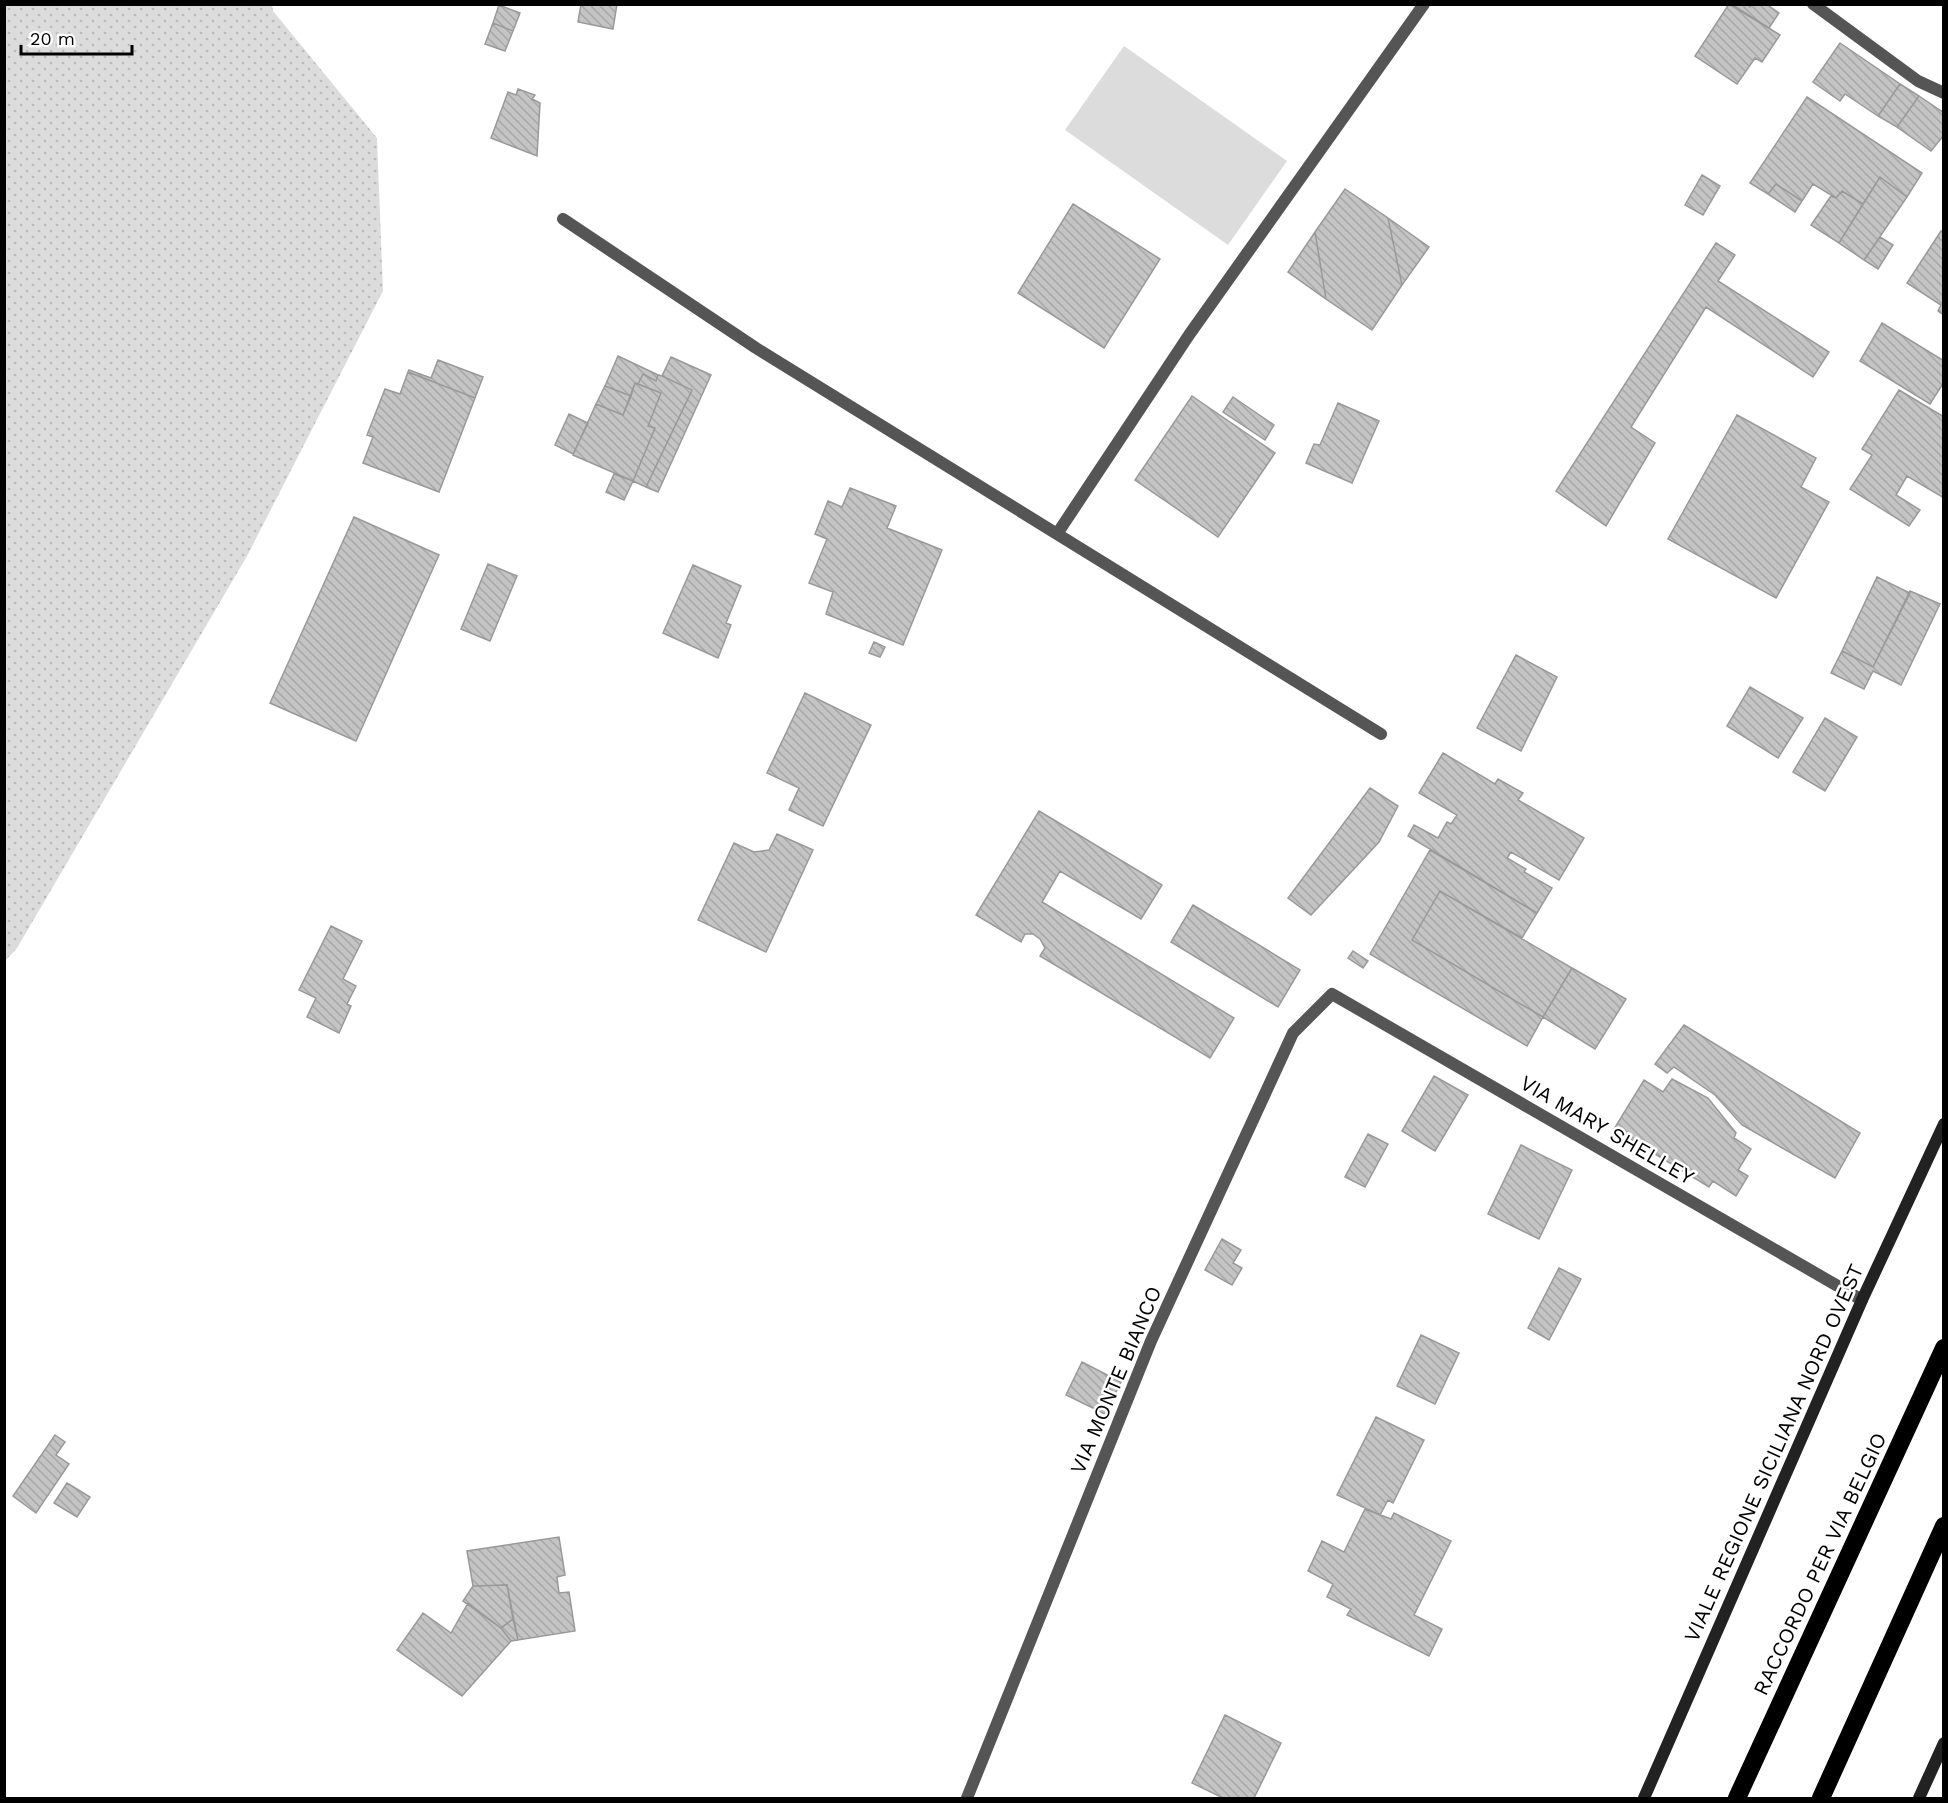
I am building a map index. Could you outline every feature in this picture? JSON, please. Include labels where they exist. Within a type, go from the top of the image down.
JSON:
[{"type":"highway","name":"RACCORDO PER VIA BELGIO","points":[[1737,1798],[1944,1348]]},
{"type":"highway","points":[[1821,1798],[1944,1526]]},
{"type":"street","points":[[1057,534],[1189,335],[1424,4]]},
{"type":"street","points":[[1814,4],[1918,81],[1944,93]]},
{"type":"street","points":[[563,219],[756,348],[1381,734]]},
{"type":"street","name":"VIA MARY SHELLEY","points":[[1332,994],[1862,1300]]},
{"type":"street","name":"VIA MONTE BIANCO","points":[[967,1798],[1150,1341],[1293,1033],[1332,994]]},
{"type":"street","name":"VIALE REGIONE SICILIANA NORD OVEST","points":[[1644,1798],[1862,1300],[1944,1124]]},
{"type":"street","points":[[1919,1798],[1944,1743]]},
{"type":"shaded area","points":[[5,4],[272,5],[273,11],[377,138],[383,291],[247,556],[17,948],[5,961]]},
{"type":"shaded area","points":[[1124,46],[1287,161],[1228,245],[1065,130]]},
{"type":"building","points":[[581,4],[617,4],[613,29],[578,22]]},
{"type":"building","points":[[1729,4],[1780,35],[1762,62],[1755,58],[1737,84],[1695,56]]},
{"type":"building","points":[[1731,4],[1746,4],[1750,7],[1752,4],[1766,4],[1779,13],[1769,28]]},
{"type":"building","points":[[499,5],[520,13],[513,31],[493,23]]},
{"type":"building","points":[[493,23],[513,31],[505,51],[485,44]]},
{"type":"building","points":[[1840,43],[1900,84],[1878,116],[1845,94],[1840,101],[1813,82]]},
{"type":"building","points":[[1900,84],[1919,96],[1897,127],[1878,116]]},
{"type":"building","points":[[518,89],[535,95],[532,99],[540,103],[537,156],[491,138],[508,92],[516,95]]},
{"type":"building","points":[[1919,96],[1944,113],[1944,135],[1931,151],[1897,127]]},
{"type":"building","points":[[1807,97],[1922,173],[1907,197],[1880,177],[1863,204],[1842,191],[1836,198],[1813,184],[1802,201],[1776,184],[1768,194],[1750,183]]},
{"type":"building","points":[[1702,175],[1720,186],[1703,215],[1685,205]]},
{"type":"building","points":[[1880,177],[1907,197],[1864,260],[1839,243]]},
{"type":"building","points":[[1776,184],[1802,201],[1795,212],[1768,194]]},
{"type":"building","points":[[1345,189],[1388,218],[1402,285],[1372,330],[1326,299],[1315,232]]},
{"type":"building","points":[[1842,191],[1863,204],[1839,243],[1811,225],[1831,196],[1836,198]]},
{"type":"building","points":[[1073,204],[1160,259],[1104,348],[1018,293]]},
{"type":"building","points":[[1388,218],[1429,247],[1402,285]]},
{"type":"building","points":[[1941,231],[1944,232],[1944,315],[1938,311],[1941,305],[1907,283]]},
{"type":"building","points":[[1315,232],[1326,299],[1288,272]]},
{"type":"building","points":[[1880,237],[1893,245],[1878,269],[1864,260]]},
{"type":"building","points":[[1716,243],[1735,255],[1718,281],[1829,352],[1813,377],[1706,307],[1631,427],[1655,443],[1606,526],[1556,491]]},
{"type":"building","points":[[1882,323],[1944,361],[1944,382],[1930,404],[1860,361]]},
{"type":"building","points":[[618,356],[658,375],[656,381],[643,374],[638,384],[635,383],[631,396],[605,386]]},
{"type":"building","points":[[671,357],[711,375],[658,492],[646,487],[692,390],[662,376]]},
{"type":"building","points":[[438,360],[483,377],[475,398],[408,372],[409,370],[431,378]]},
{"type":"building","points":[[408,372],[475,398],[439,492],[363,463],[373,437],[367,435],[385,389],[400,394]]},
{"type":"building","points":[[643,374],[656,381],[658,375],[662,376],[692,390],[646,487],[633,481],[655,428],[648,426],[661,393],[638,384]]},
{"type":"building","points":[[635,383],[661,393],[648,426],[655,428],[633,481],[573,455],[596,404],[623,415]]},
{"type":"building","points":[[605,386],[631,396],[623,415],[596,404]]},
{"type":"building","points":[[1899,390],[1944,417],[1944,498],[1907,476],[1896,495],[1920,510],[1909,526],[1850,489],[1872,455],[1862,449]]},
{"type":"building","points":[[1192,396],[1275,453],[1218,537],[1135,480]]},
{"type":"building","points":[[1233,397],[1274,425],[1265,440],[1223,412]]},
{"type":"building","points":[[1338,403],[1379,421],[1352,483],[1306,463],[1314,444],[1320,445]]},
{"type":"building","points":[[569,414],[588,423],[573,454],[555,445]]},
{"type":"building","points":[[1737,415],[1816,458],[1801,487],[1829,502],[1776,598],[1668,539]]},
{"type":"building","points":[[614,474],[633,481],[624,500],[606,492]]},
{"type":"building","points":[[850,488],[896,506],[887,528],[942,550],[903,645],[826,614],[833,592],[809,583],[827,539],[815,534],[828,501],[842,507]]},
{"type":"building","points":[[354,517],[439,555],[356,741],[270,703]]},
{"type":"building","points":[[488,564],[517,576],[490,641],[461,629]]},
{"type":"building","points":[[693,565],[741,586],[726,623],[731,625],[718,658],[663,633]]},
{"type":"building","points":[[1877,577],[1910,593],[1873,667],[1842,651]]},
{"type":"building","points":[[1910,591],[1940,604],[1901,685],[1873,671],[1864,689],[1831,673],[1842,651],[1873,667]]},
{"type":"building","points":[[874,642],[885,647],[880,657],[869,653]]},
{"type":"building","points":[[1516,655],[1557,677],[1521,751],[1477,728]]},
{"type":"building","points":[[1750,687],[1803,718],[1778,758],[1727,726]]},
{"type":"building","points":[[805,693],[871,725],[823,826],[789,810],[799,788],[767,773]]},
{"type":"building","points":[[1825,718],[1857,737],[1825,791],[1793,772]]},
{"type":"building","points":[[1443,753],[1495,784],[1498,779],[1523,793],[1518,800],[1584,838],[1559,880],[1511,852],[1507,858],[1526,869],[1524,872],[1552,888],[1537,913],[1408,836],[1414,825],[1438,838],[1447,822],[1451,824],[1457,815],[1419,793]]},
{"type":"building","points":[[1370,788],[1398,806],[1379,842],[1311,915],[1288,898]]},
{"type":"building","points":[[1039,811],[1162,885],[1141,919],[1060,871],[1042,902],[1234,1018],[1210,1058],[1040,956],[1045,948],[1040,939],[1033,934],[1025,934],[1021,942],[976,915]]},
{"type":"building","points":[[777,834],[813,850],[766,952],[698,920],[734,843],[754,852],[769,850]]},
{"type":"building","points":[[1430,850],[1537,913],[1522,938],[1440,891],[1412,940],[1543,1017],[1527,1046],[1370,954]]},
{"type":"building","points":[[1440,891],[1572,968],[1543,1017],[1412,940]]},
{"type":"building","points":[[1193,905],[1300,970],[1278,1007],[1171,942]]},
{"type":"building","points":[[331,926],[362,941],[343,979],[356,986],[347,1004],[351,1006],[339,1033],[307,1017],[316,998],[299,990]]},
{"type":"building","points":[[1353,951],[1368,961],[1363,968],[1348,958]]},
{"type":"building","points":[[1572,968],[1626,999],[1595,1049],[1543,1017]]},
{"type":"building","points":[[1684,1025],[1860,1133],[1835,1178],[1742,1125],[1715,1095],[1674,1067],[1667,1073],[1655,1064]]},
{"type":"building","points":[[1434,1076],[1468,1095],[1435,1151],[1402,1131]]},
{"type":"building","points":[[1672,1079],[1708,1098],[1736,1133],[1734,1138],[1751,1149],[1738,1170],[1748,1176],[1736,1196],[1713,1181],[1709,1187],[1614,1129],[1644,1080],[1663,1092]]},
{"type":"building","points":[[1368,1134],[1388,1144],[1365,1187],[1345,1177]]},
{"type":"building","points":[[1521,1145],[1572,1170],[1539,1239],[1488,1214]]},
{"type":"building","points":[[1222,1239],[1241,1250],[1233,1263],[1242,1268],[1232,1285],[1205,1270]]},
{"type":"building","points":[[1559,1268],[1581,1279],[1549,1340],[1528,1328]]},
{"type":"building","points":[[1421,1335],[1459,1353],[1435,1404],[1397,1386]]},
{"type":"building","points":[[1082,1362],[1121,1382],[1105,1414],[1066,1395]]},
{"type":"building","points":[[1376,1417],[1424,1440],[1393,1503],[1388,1500],[1380,1515],[1337,1495]]},
{"type":"building","points":[[55,1435],[65,1442],[56,1455],[69,1464],[36,1513],[13,1496]]},
{"type":"building","points":[[67,1483],[90,1497],[77,1517],[54,1503]]},
{"type":"building","points":[[1365,1509],[1391,1519],[1394,1513],[1451,1541],[1414,1615],[1442,1629],[1429,1656],[1347,1615],[1351,1609],[1327,1597],[1333,1584],[1308,1571],[1322,1541],[1344,1552]]},
{"type":"building","points":[[559,1537],[565,1575],[557,1577],[559,1593],[569,1592],[575,1631],[518,1640],[507,1585],[473,1586],[467,1551]]},
{"type":"building","points":[[507,1585],[513,1619],[501,1628],[463,1601],[473,1586]]},
{"type":"building","points":[[468,1603],[501,1628],[511,1641],[462,1696],[397,1650],[423,1613],[451,1633]]},
{"type":"building","points":[[513,1619],[518,1640],[511,1641],[501,1628]]},
{"type":"building","points":[[1225,1715],[1281,1743],[1254,1798],[1223,1798],[1192,1783]]}]
